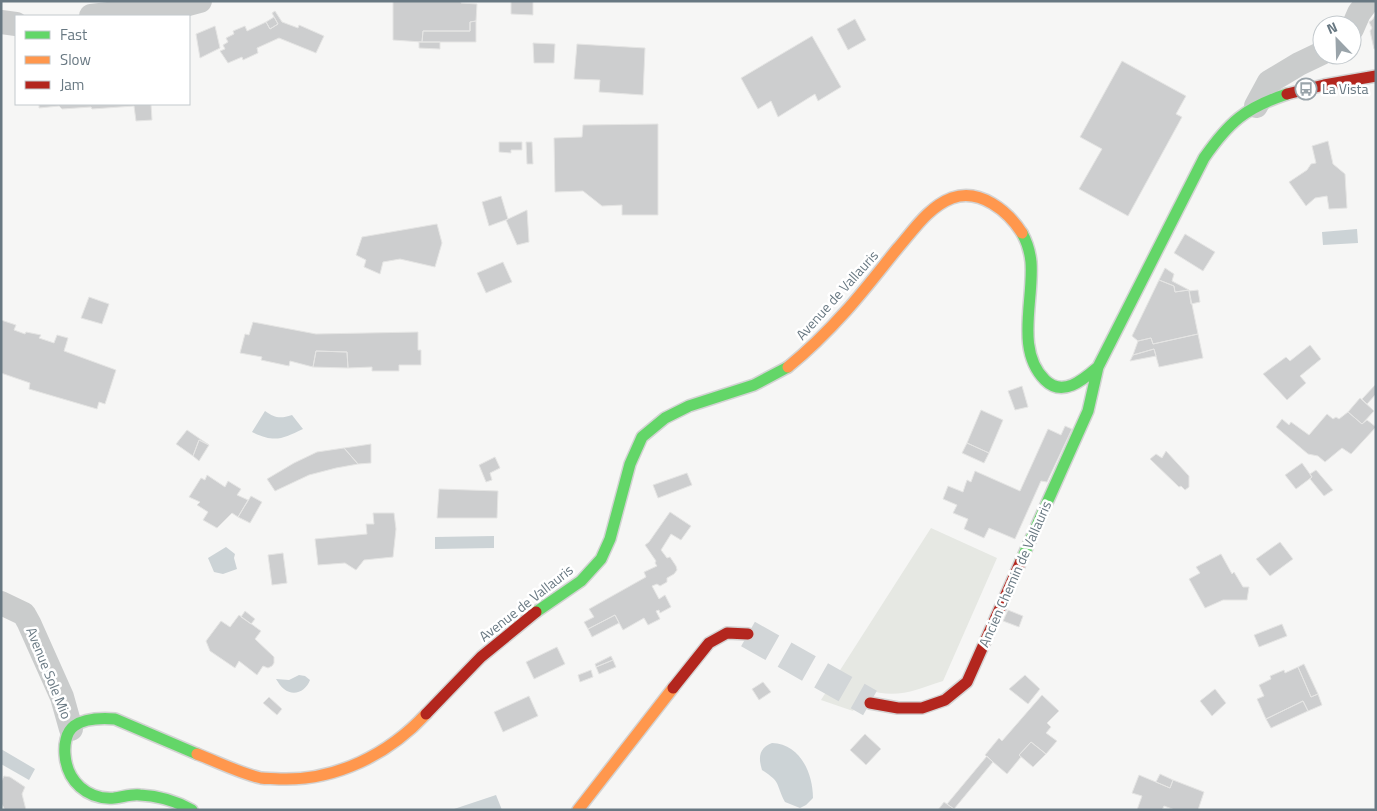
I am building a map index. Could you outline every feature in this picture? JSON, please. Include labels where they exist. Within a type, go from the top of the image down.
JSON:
[{"type":"main road","name":"Avenue de Vallauris","points":[[71,729],[81,722],[97,718],[115,719],[231,768],[262,778],[290,779],[315,777],[351,768],[386,749],[422,719],[481,657],[532,615],[581,581],[601,559],[610,539],[630,464],[642,437],[665,418],[689,406],[754,386],[787,367],[810,350],[846,311],[924,217],[938,205],[953,196],[976,197],[1001,208],[1024,237],[1028,249],[1030,353],[1034,368],[1051,386],[1076,386],[1098,367],[1204,158],[1221,134],[1240,115],[1256,106],[1306,89],[1376,76]]},
{"type":"main road","name":"Ancien Chemin de Vallauris","points":[[870,703],[893,708],[917,709],[939,703],[954,695],[967,682],[1088,411],[1098,367]]},
{"type":"main road","points":[[578,810],[709,643],[722,634],[733,631],[748,634]]},
{"type":"main road","points":[[71,729],[65,743],[64,756],[68,771],[77,787],[90,795],[111,798],[138,794],[162,798],[180,803],[192,810]]},
{"type":"street","points":[[100,15],[185,5],[200,1]]},
{"type":"street","points":[[1358,15],[1368,1]]},
{"type":"street","points":[[1,22],[15,24]]},
{"type":"street","points":[[1256,106],[1269,82],[1312,58]]},
{"type":"street","name":"Avenue Sole Mio","points":[[1,603],[24,614],[27,618],[62,697],[71,729]]},
{"type":"shaded area","points":[[1357,229],[1358,243],[1323,245],[1322,232]]},
{"type":"shaded area","points":[[265,411],[278,417],[292,415],[303,429],[284,437],[273,439],[252,432]]},
{"type":"shaded area","points":[[931,528],[997,558],[943,681],[896,694],[866,689],[853,711],[821,700]]},
{"type":"shaded area","points":[[494,536],[494,548],[435,549],[435,537]]},
{"type":"shaded area","points":[[226,547],[235,554],[234,558],[237,569],[223,574],[214,572],[208,558]]},
{"type":"shaded area","points":[[299,675],[305,676],[310,680],[303,690],[296,693],[284,689],[276,679],[289,680]]},
{"type":"shaded area","points":[[772,743],[782,745],[797,754],[803,761],[811,779],[813,798],[800,808],[785,802],[775,781],[762,770],[760,761],[762,750]]},
{"type":"shaded area","points":[[1,749],[35,769],[29,780],[1,764]]},
{"type":"shaded area","points":[[496,795],[502,810],[454,809]]},
{"type":"building","points":[[393,1],[461,1],[461,3],[477,4],[476,21],[470,22],[470,31],[423,31],[422,42],[393,40]]},
{"type":"building","points":[[511,1],[533,1],[533,15],[511,14]]},
{"type":"building","points":[[275,11],[282,22],[298,28],[299,25],[324,36],[316,53],[279,38],[257,48],[258,53],[243,60],[242,57],[228,63],[220,51],[225,49],[223,45],[228,42],[226,38],[234,34],[233,31],[245,26],[247,31],[266,22],[270,29],[278,24],[272,13]]},
{"type":"building","points":[[1375,16],[1376,49],[1374,49],[1370,31],[1372,28],[1369,22]]},
{"type":"building","points":[[274,17],[278,24],[270,29],[266,22]]},
{"type":"building","points":[[855,19],[866,40],[848,50],[837,29]]},
{"type":"building","points":[[476,21],[476,42],[422,42],[423,31],[470,31],[470,22]]},
{"type":"building","points":[[215,26],[220,48],[200,58],[196,34]]},
{"type":"building","points":[[812,36],[841,87],[818,101],[815,94],[778,117],[771,101],[758,109],[741,78]]},
{"type":"building","points":[[419,42],[440,42],[440,49],[419,48]]},
{"type":"building","points":[[533,43],[555,44],[554,63],[534,63]]},
{"type":"building","points":[[577,44],[645,48],[643,95],[599,92],[600,80],[574,79]]},
{"type":"building","points":[[1122,61],[1186,96],[1176,114],[1182,117],[1128,216],[1079,189],[1102,149],[1080,137]]},
{"type":"building","points":[[39,105],[151,105],[152,120],[136,121],[134,106],[92,109],[91,107],[62,109],[59,106],[39,108]]},
{"type":"building","points":[[658,124],[658,215],[622,215],[622,205],[602,206],[583,191],[555,192],[554,138],[582,137],[583,125]]},
{"type":"building","points":[[1328,141],[1333,164],[1345,174],[1347,208],[1329,209],[1327,196],[1315,198],[1306,206],[1289,182],[1307,170],[1311,164],[1316,163],[1312,146]]},
{"type":"building","points":[[499,142],[522,142],[522,150],[511,150],[511,153],[499,152]]},
{"type":"building","points":[[526,142],[532,142],[533,164],[527,164]]},
{"type":"building","points":[[501,196],[508,219],[489,226],[482,202]]},
{"type":"building","points":[[527,210],[529,242],[517,245],[506,220]]},
{"type":"building","points":[[437,224],[442,243],[435,267],[400,259],[383,262],[380,274],[364,267],[366,260],[356,255],[362,237]]},
{"type":"building","points":[[1185,234],[1215,252],[1203,271],[1174,253]]},
{"type":"building","points":[[503,262],[512,282],[486,293],[477,273]]},
{"type":"building","points":[[1165,268],[1174,274],[1172,281],[1189,290],[1175,292],[1174,286],[1159,280]]},
{"type":"building","points":[[1159,280],[1174,286],[1175,292],[1189,290],[1198,334],[1153,344],[1151,338],[1138,341],[1132,336]]},
{"type":"building","points":[[1198,290],[1200,302],[1191,304],[1189,291]]},
{"type":"building","points":[[89,297],[109,304],[102,324],[81,318]]},
{"type":"building","points":[[1,320],[16,325],[14,330],[25,334],[26,332],[41,335],[39,338],[54,343],[57,335],[68,338],[64,351],[116,370],[105,404],[99,402],[97,409],[29,389],[30,383],[1,373]]},
{"type":"building","points":[[253,322],[316,334],[418,332],[418,350],[421,350],[421,365],[399,365],[399,371],[372,371],[372,367],[348,368],[347,352],[316,351],[313,367],[290,361],[289,366],[261,360],[262,357],[240,353],[245,334],[249,335]]},
{"type":"building","points":[[1198,334],[1203,358],[1159,367],[1154,349],[1133,355],[1138,341],[1151,338],[1153,344]]},
{"type":"building","points":[[1310,345],[1321,359],[1300,376],[1306,383],[1287,400],[1263,374],[1286,357],[1290,361]]},
{"type":"building","points":[[1154,349],[1156,356],[1130,361],[1133,355]]},
{"type":"building","points":[[316,351],[347,352],[348,368],[313,367]]},
{"type":"building","points":[[1376,384],[1376,394],[1367,404],[1362,399]]},
{"type":"building","points":[[1022,386],[1028,407],[1015,410],[1008,391]]},
{"type":"building","points":[[1360,398],[1374,411],[1362,424],[1348,412]]},
{"type":"building","points":[[981,410],[1003,420],[989,453],[967,443]]},
{"type":"building","points":[[1348,412],[1362,424],[1367,420],[1376,427],[1351,454],[1342,448],[1325,462],[1318,456],[1308,454],[1276,427],[1282,419],[1289,425],[1291,422],[1309,435],[1327,414],[1333,419],[1336,417],[1339,419]]},
{"type":"building","points":[[1065,426],[1072,429],[1047,482],[1041,481],[1015,539],[989,528],[984,538],[964,529],[968,519],[953,513],[957,505],[943,499],[948,486],[963,492],[967,480],[971,482],[975,471],[1020,491],[1048,429],[1061,435]]},
{"type":"building","points":[[187,430],[209,445],[199,440],[193,456],[176,444]]},
{"type":"building","points":[[199,440],[209,445],[199,461],[193,456]]},
{"type":"building","points":[[967,443],[989,453],[984,463],[962,453]]},
{"type":"building","points":[[371,444],[371,463],[358,464],[344,448]]},
{"type":"building","points":[[344,448],[358,464],[309,475],[275,491],[267,479],[317,452]]},
{"type":"building","points":[[1166,451],[1189,476],[1189,487],[1185,490],[1181,486],[1179,487],[1150,459],[1156,454],[1162,458]]},
{"type":"building","points":[[495,457],[500,468],[490,473],[492,480],[486,482],[479,465]]},
{"type":"building","points":[[1302,463],[1312,477],[1296,489],[1285,475]]},
{"type":"building","points":[[1316,470],[1333,490],[1324,496],[1310,479],[1312,477],[1310,474]]},
{"type":"building","points":[[687,473],[692,485],[658,498],[653,485]]},
{"type":"building","points":[[207,475],[225,487],[228,481],[241,489],[237,495],[248,500],[238,517],[232,513],[217,528],[203,520],[208,512],[197,505],[200,502],[189,497],[201,478],[205,480]]},
{"type":"building","points":[[439,489],[498,491],[497,518],[437,518]]},
{"type":"building","points":[[251,496],[262,502],[250,523],[238,517]]},
{"type":"building","points":[[670,512],[691,526],[681,540],[671,534],[661,550],[667,558],[670,557],[677,570],[667,578],[667,582],[660,586],[657,584],[652,586],[659,599],[665,595],[671,607],[660,613],[659,610],[656,611],[660,619],[648,625],[644,618],[623,630],[615,615],[588,629],[584,622],[594,617],[589,609],[646,577],[644,572],[657,566],[656,561],[645,545]]},
{"type":"building","points":[[373,513],[394,513],[396,529],[393,557],[364,560],[356,570],[345,563],[318,565],[315,539],[367,534],[366,524],[374,524]]},
{"type":"building","points":[[1280,542],[1293,559],[1270,576],[1256,559]]},
{"type":"building","points":[[283,553],[287,583],[272,585],[268,555]]},
{"type":"building","points":[[1221,554],[1232,574],[1234,572],[1243,587],[1249,587],[1247,600],[1223,600],[1205,608],[1189,579],[1200,573],[1196,567]]},
{"type":"building","points":[[1008,610],[1023,616],[1019,627],[1003,621]]},
{"type":"building","points":[[245,611],[255,619],[251,624],[241,617]]},
{"type":"building","points":[[239,615],[261,631],[255,639],[274,657],[272,666],[268,668],[263,666],[257,675],[239,661],[235,668],[210,651],[206,641],[221,621],[230,627]]},
{"type":"building","points":[[615,615],[619,623],[592,637],[588,629]]},
{"type":"building","points":[[1282,624],[1287,636],[1259,647],[1254,635]]},
{"type":"building","points":[[557,647],[565,664],[534,679],[526,662]]},
{"type":"building","points":[[611,656],[613,660],[596,667],[595,664]]},
{"type":"building","points":[[613,660],[616,667],[599,674],[596,667]]},
{"type":"building","points":[[1304,664],[1318,694],[1311,697],[1298,667]]},
{"type":"building","points":[[1298,667],[1311,697],[1318,694],[1322,705],[1308,711],[1303,701],[1266,719],[1257,699],[1264,696],[1259,685],[1271,679],[1270,676],[1284,670],[1285,673]]},
{"type":"building","points":[[591,670],[593,677],[580,682],[578,675]]},
{"type":"building","points":[[1025,675],[1040,689],[1028,704],[1009,689]]},
{"type":"building","points":[[763,682],[771,692],[759,700],[752,689]]},
{"type":"building","points":[[1215,689],[1226,703],[1212,716],[1200,701]]},
{"type":"building","points":[[1042,695],[1059,711],[1047,723],[1051,727],[1046,733],[1057,741],[1046,754],[1031,742],[1019,755],[1021,757],[1007,774],[985,755],[999,738],[1002,741]]},
{"type":"building","points":[[529,696],[538,716],[503,732],[494,712]]},
{"type":"building","points":[[269,697],[282,709],[277,715],[263,703]]},
{"type":"building","points":[[1303,701],[1308,711],[1271,728],[1266,719]]},
{"type":"building","points":[[865,734],[881,749],[866,765],[850,750]]},
{"type":"building","points":[[1031,742],[1046,754],[1033,767],[1019,755]]},
{"type":"building","points":[[987,756],[993,762],[954,809],[947,804]]},
{"type":"building","points":[[1160,774],[1173,780],[1170,788],[1156,782]]},
{"type":"building","points":[[1139,775],[1170,788],[1173,780],[1204,792],[1198,810],[1175,810],[1164,806],[1162,810],[1137,810],[1142,796],[1132,793]]},
{"type":"building","points":[[4,776],[10,777],[25,787],[22,794],[26,810],[5,810],[1,803],[1,782]]},
{"type":"building","points":[[944,802],[954,809],[954,810],[938,810]]},
{"type":"tunnel","points":[[748,634],[870,703]]},
{"type":"traffic: fast","points":[[1022,233],[1028,247],[1031,262],[1028,324],[1028,340],[1031,354],[1036,368],[1045,380],[1059,387],[1073,385],[1098,367],[1204,158],[1213,145],[1230,126],[1249,111],[1272,99],[1287,94]]},
{"type":"traffic: fast","points":[[536,612],[581,581],[601,559],[610,539],[630,464],[642,437],[665,418],[689,406],[754,385],[788,367]]},
{"type":"traffic: fast","points":[[1021,561],[1088,411],[1098,367]]},
{"type":"traffic: fast","points":[[192,810],[154,796],[130,795],[114,798],[95,796],[74,781],[67,764],[65,747],[67,735],[78,723],[88,720],[115,719],[197,754]]},
{"type":"traffic: slow","points":[[788,367],[832,326],[928,213],[943,202],[962,196],[973,196],[983,199],[1001,210],[1022,233]]},
{"type":"traffic: slow","points":[[578,810],[673,688]]},
{"type":"traffic: slow","points":[[197,754],[261,778],[301,778],[321,775],[341,770],[378,753],[426,714]]},
{"type":"traffic: jam","points":[[1287,94],[1376,76]]},
{"type":"traffic: jam","points":[[870,703],[898,708],[922,708],[945,700],[967,682],[1021,561]]},
{"type":"traffic: jam","points":[[426,714],[481,657],[536,612]]},
{"type":"traffic: jam","points":[[673,688],[709,643],[727,633],[748,634]]},
{"type":"place","name":"La Vista","points":[[1306,89]]}]
